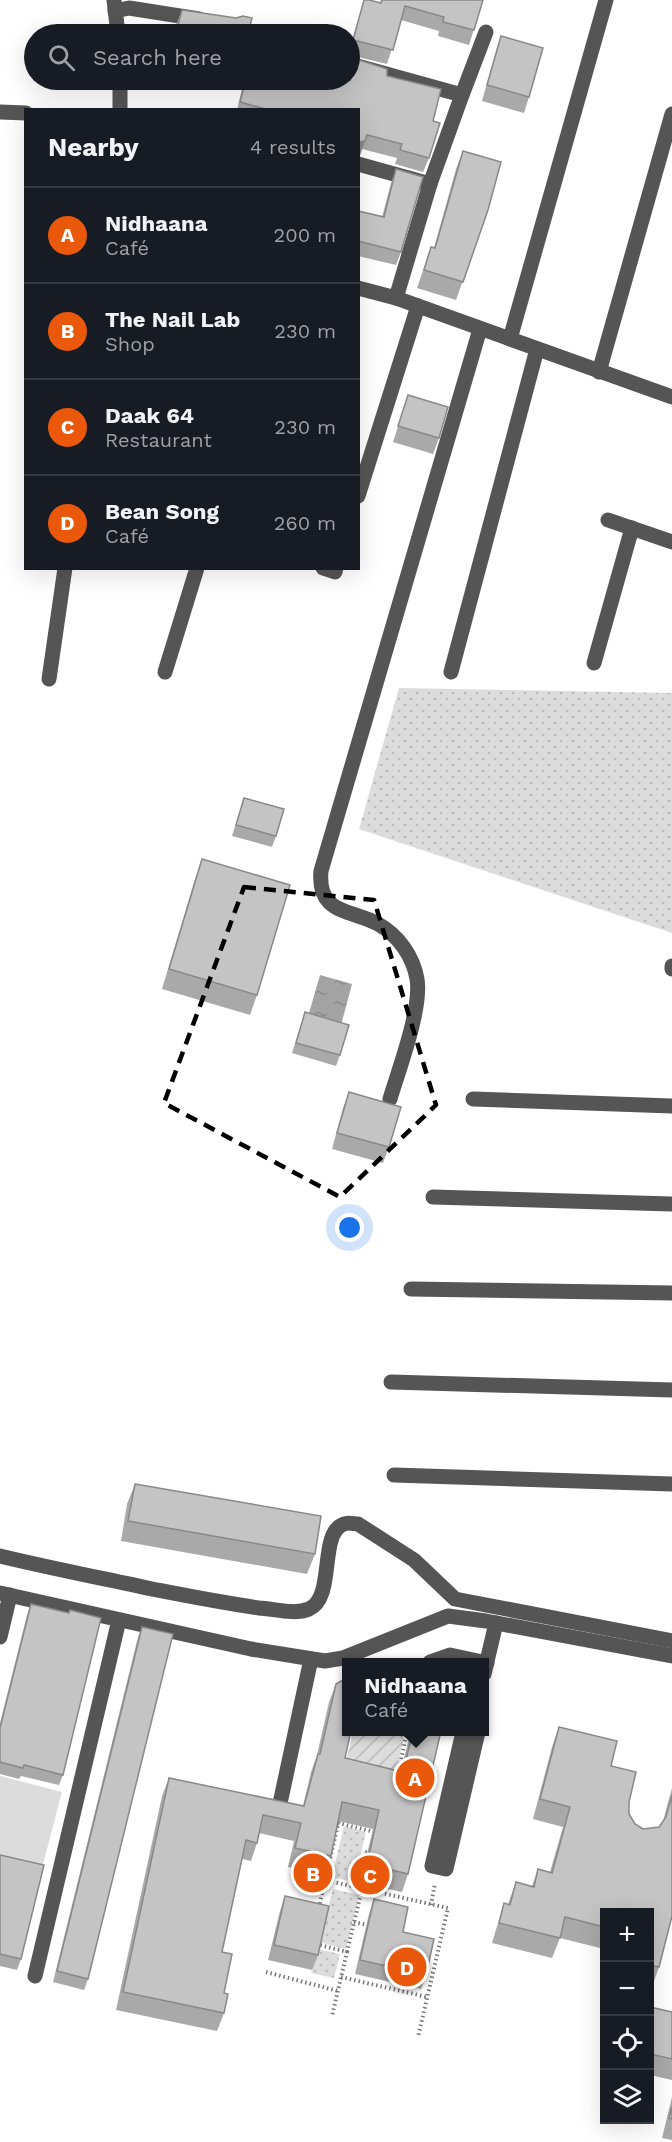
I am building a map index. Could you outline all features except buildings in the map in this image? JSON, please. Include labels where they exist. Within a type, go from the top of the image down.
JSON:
[{"type":"street","points":[[510,339],[606,0]]},
{"type":"street","points":[[117,24],[114,5],[209,20]]},
{"type":"street","points":[[396,298],[430,184],[486,32]]},
{"type":"street","points":[[360,67],[462,95]]},
{"type":"street","points":[[120,90],[120,108]]},
{"type":"street","points":[[0,112],[24,113]]},
{"type":"street","points":[[599,372],[672,114]]},
{"type":"street","points":[[360,165],[430,184]]},
{"type":"street","points":[[360,289],[396,298],[672,397]]},
{"type":"street","points":[[360,484],[364,460],[418,306]]},
{"type":"street","points":[[390,1099],[416,1005],[417,979],[400,942],[390,932],[379,924],[344,913],[331,904],[322,890],[321,871],[480,329]]},
{"type":"street","points":[[451,672],[537,349]]},
{"type":"street","points":[[608,520],[672,542]]},
{"type":"street","points":[[594,663],[632,528]]},
{"type":"street","points":[[49,679],[65,570]]},
{"type":"street","points":[[165,672],[196,570]]},
{"type":"street","points":[[473,1099],[672,1106]]},
{"type":"street","points":[[433,1197],[672,1204]]},
{"type":"street","points":[[411,1289],[672,1293]]},
{"type":"street","points":[[391,1383],[672,1390]]},
{"type":"street","points":[[394,1475],[672,1484]]},
{"type":"street","points":[[0,1556],[230,1604],[295,1612],[310,1608],[316,1603],[323,1588],[332,1539],[337,1529],[344,1524],[358,1524],[414,1560],[455,1599],[672,1641]]},
{"type":"street","points":[[0,1637],[5,1594],[252,1649],[325,1661],[342,1658]]},
{"type":"street","points":[[343,1658],[448,1616],[672,1656]]},
{"type":"street","points":[[35,1976],[119,1620]]},
{"type":"street","points":[[487,1658],[496,1623]]},
{"type":"street","points":[[441,1658],[450,1655],[458,1658]]},
{"type":"street","points":[[279,1809],[311,1659]]},
{"type":"street","points":[[462,1736],[432,1866],[438,1868],[446,1869],[477,1736]]},
{"type":"path","points":[[397,1779],[406,1736]]},
{"type":"path","points":[[318,1911],[341,1812]]},
{"type":"path","points":[[338,1823],[378,1832],[378,1830]]},
{"type":"path","points":[[332,2016],[354,1922],[365,1852],[380,1855]]},
{"type":"path","points":[[431,1905],[438,1868]]},
{"type":"path","points":[[325,1880],[448,1908],[418,2037]]},
{"type":"path","points":[[354,1922],[367,1925]]},
{"type":"path","points":[[311,1943],[347,1952]]},
{"type":"path","points":[[266,1972],[338,1990]]},
{"type":"path","points":[[341,1977],[428,1997]]},
{"type":"highlighted area","points":[[244,887],[374,900],[436,1105],[340,1197],[164,1103]]},
{"type":"shaded area","points":[[399,688],[672,693],[672,933],[359,829]]},
{"type":"shaded area","points":[[352,1736],[404,1737],[393,1786],[343,1774]]},
{"type":"shaded area","points":[[0,1776],[62,1792],[42,1868],[0,1857]]},
{"type":"shaded area","points":[[344,1826],[366,1832],[354,1882],[332,1877]]},
{"type":"shaded area","points":[[333,1889],[359,1895],[346,1949],[319,1942]]},
{"type":"shaded area","points":[[317,1949],[340,1954],[334,1978],[311,1973]]},
{"type":"water","points":[[320,975],[352,984],[340,1029],[307,1020]]},
{"type":"place","name":"Nidhaana","points":[[415,1778]]},
{"type":"place","name":"The Nail Lab","points":[[313,1873]]},
{"type":"place","name":"Daak 64","points":[[370,1875]]},
{"type":"place","name":"Bean Song","points":[[407,1967]]}]
